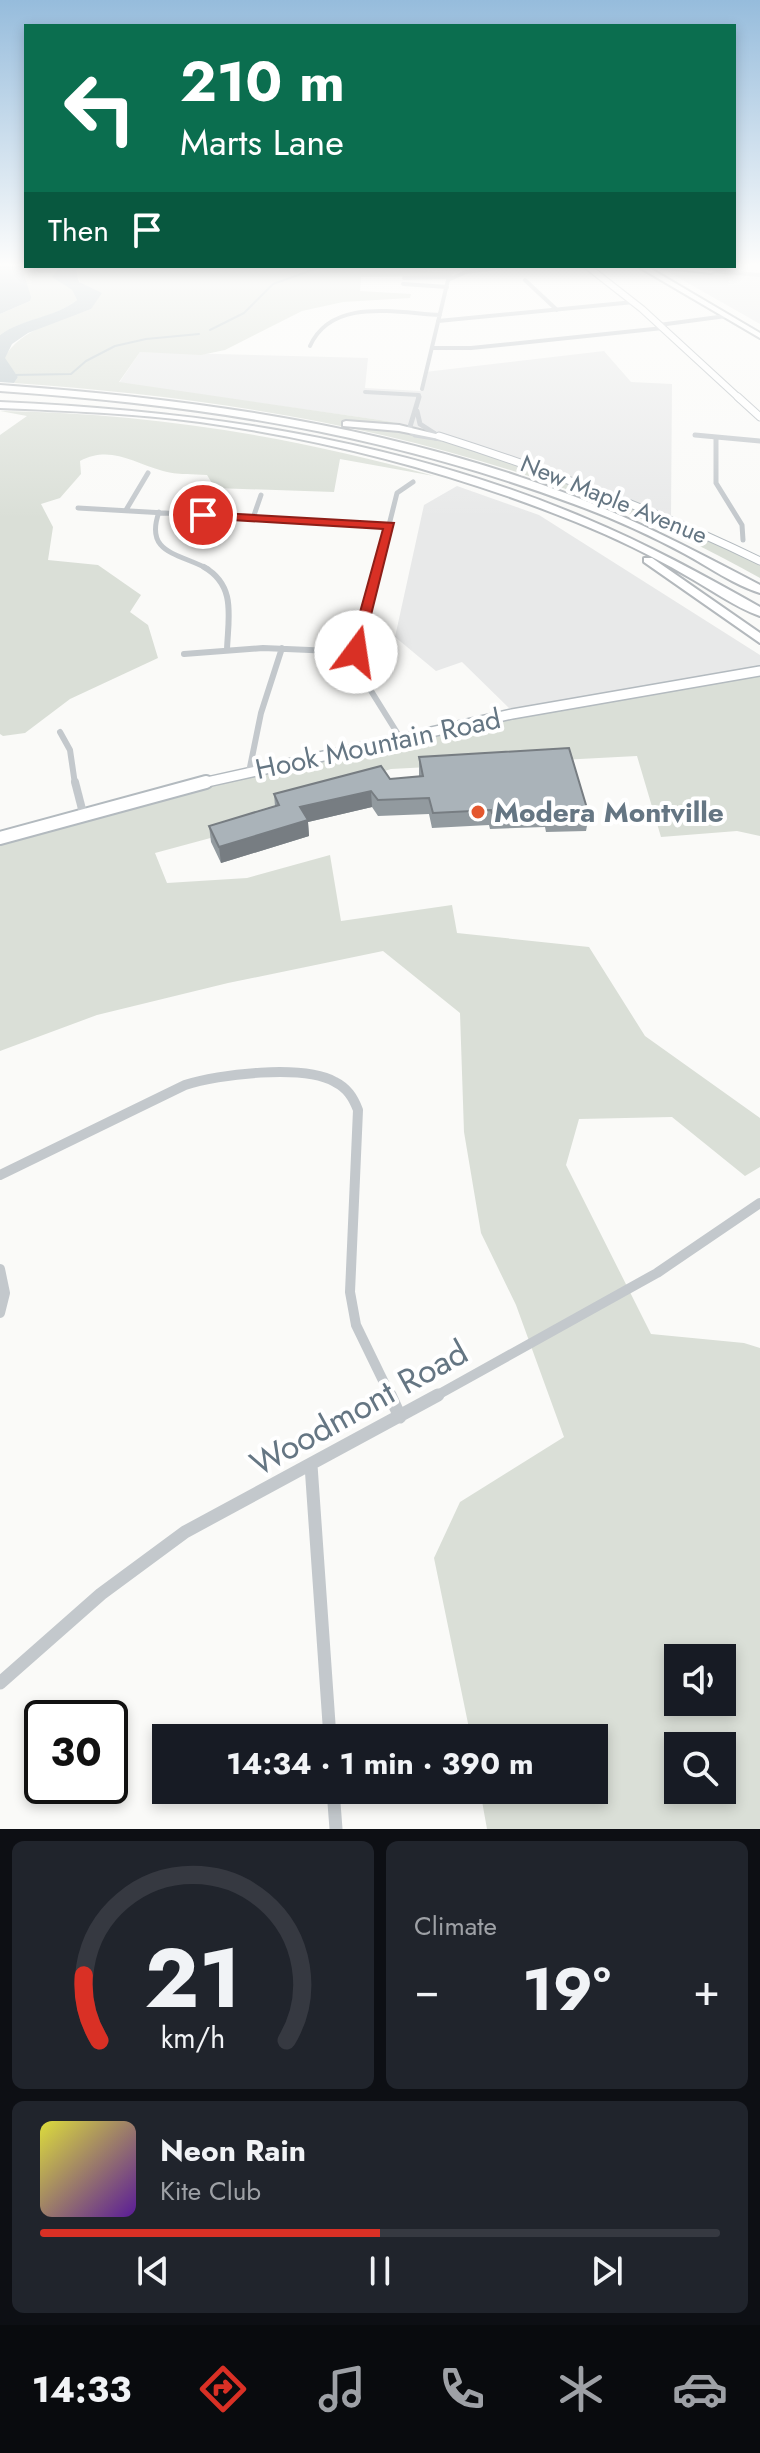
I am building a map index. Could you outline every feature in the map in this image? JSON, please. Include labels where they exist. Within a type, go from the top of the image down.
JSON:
[{"type":"highway","points":[[5,388],[183,404],[439,436]]},
{"type":"highway","points":[[183,404],[345,432],[487,470],[619,519],[760,590]]},
{"type":"highway","points":[[0,405],[149,413],[301,435],[430,466],[559,511],[646,549],[760,612]]},
{"type":"highway","points":[[559,511],[639,553],[760,639]]},
{"type":"street","points":[[422,389],[432,348]]},
{"type":"street","points":[[685,348],[760,417]]},
{"type":"street","points":[[365,392],[417,394],[420,397],[409,430]]},
{"type":"street","points":[[417,410],[420,424],[439,436]]},
{"type":"street","name":"New Maple Avenue","points":[[409,430],[415,435],[465,444]]},
{"type":"street","points":[[695,435],[760,441]]},
{"type":"street","name":"New Maple Avenue","points":[[439,436],[613,493],[760,561]]},
{"type":"street","points":[[716,437],[717,488],[741,521],[745,530],[743,540]]},
{"type":"street","points":[[126,510],[148,473]]},
{"type":"street","points":[[401,739],[358,670],[356,652],[397,493],[413,482]]},
{"type":"street","points":[[253,518],[261,495]]},
{"type":"street","points":[[78,508],[390,526]]},
{"type":"street","points":[[159,512],[151,531],[158,545],[211,570],[224,584],[228,602],[227,650]]},
{"type":"street","points":[[184,654],[282,648],[356,652]]},
{"type":"street","points":[[249,772],[261,713],[282,648]]},
{"type":"street","name":"Hook Mountain Road","points":[[0,838],[83,813],[249,772],[584,700],[760,671]]},
{"type":"street","points":[[60,732],[69,744],[74,789],[83,813]]},
{"type":"street","points":[[0,1175],[197,1080],[275,1073],[321,1076],[336,1082],[352,1095],[358,1110],[350,1292],[356,1325],[400,1417]]},
{"type":"street","name":"Woodmont Road","points":[[0,1683],[154,1553],[185,1532],[400,1417],[657,1273],[760,1203]]},
{"type":"street","points":[[0,1269],[5,1293],[0,1313]]},
{"type":"street","points":[[311,1465],[329,1724]]},
{"type":"street","points":[[334,1804],[336,1829]]},
{"type":"shaded area","points":[[0,348],[10,348],[5,358],[18,377],[14,383],[0,382]]},
{"type":"shaded area","points":[[11,348],[228,348],[201,355],[140,352],[119,382],[387,421],[435,432],[671,518],[760,563],[760,578],[673,533],[584,496],[492,464],[399,439],[304,419],[208,403],[14,383],[18,377],[4,358]]},
{"type":"shaded area","points":[[604,351],[631,382],[672,384],[671,518],[435,432],[387,421],[119,383],[140,352],[368,358],[365,388],[421,391],[425,372]]},
{"type":"shaded area","points":[[0,411],[110,416],[219,429],[327,449],[434,476],[340,459],[334,492],[215,488],[207,475],[168,472],[112,455],[80,461],[81,474],[60,498],[41,504],[53,527],[48,560],[98,565],[141,595],[130,612],[148,625],[158,658],[70,699],[25,733],[3,736],[0,734],[0,435],[27,416]]},
{"type":"shaded area","points":[[457,486],[539,515],[760,655],[760,669],[513,712],[462,662],[436,671],[395,637],[424,505]]},
{"type":"shaded area","points":[[760,669],[760,836],[737,831],[661,837],[637,756],[391,769],[256,811],[229,833],[155,853],[167,883],[247,878],[330,855],[341,921],[452,905],[457,933],[589,947],[645,1036],[760,1118],[760,1167],[745,1176],[672,1117],[579,1119],[566,1165],[651,1334],[744,1343],[760,1348],[760,1829],[487,1829],[483,1804],[608,1804],[608,1724],[468,1724],[434,1558],[460,1502],[564,1437],[516,1305],[481,1233],[464,1132],[460,1013],[383,951],[228,983],[97,1015],[0,1051],[0,832],[23,833],[169,790],[513,712]]},
{"type":"building","points":[[569,748],[589,815],[549,816],[548,811],[492,813],[491,810],[433,813],[429,798],[378,800],[371,791],[300,807],[308,820],[219,847],[209,826],[279,805],[274,794],[381,766],[390,779],[423,776],[419,757]]},
{"type":"waterway","points":[[13,375],[71,374],[86,361],[110,348]]},
{"type":"place","name":"Modera Montville","points":[[478,812]]},
{"type":"route","points":[[203,515],[390,526],[356,652]]}]
